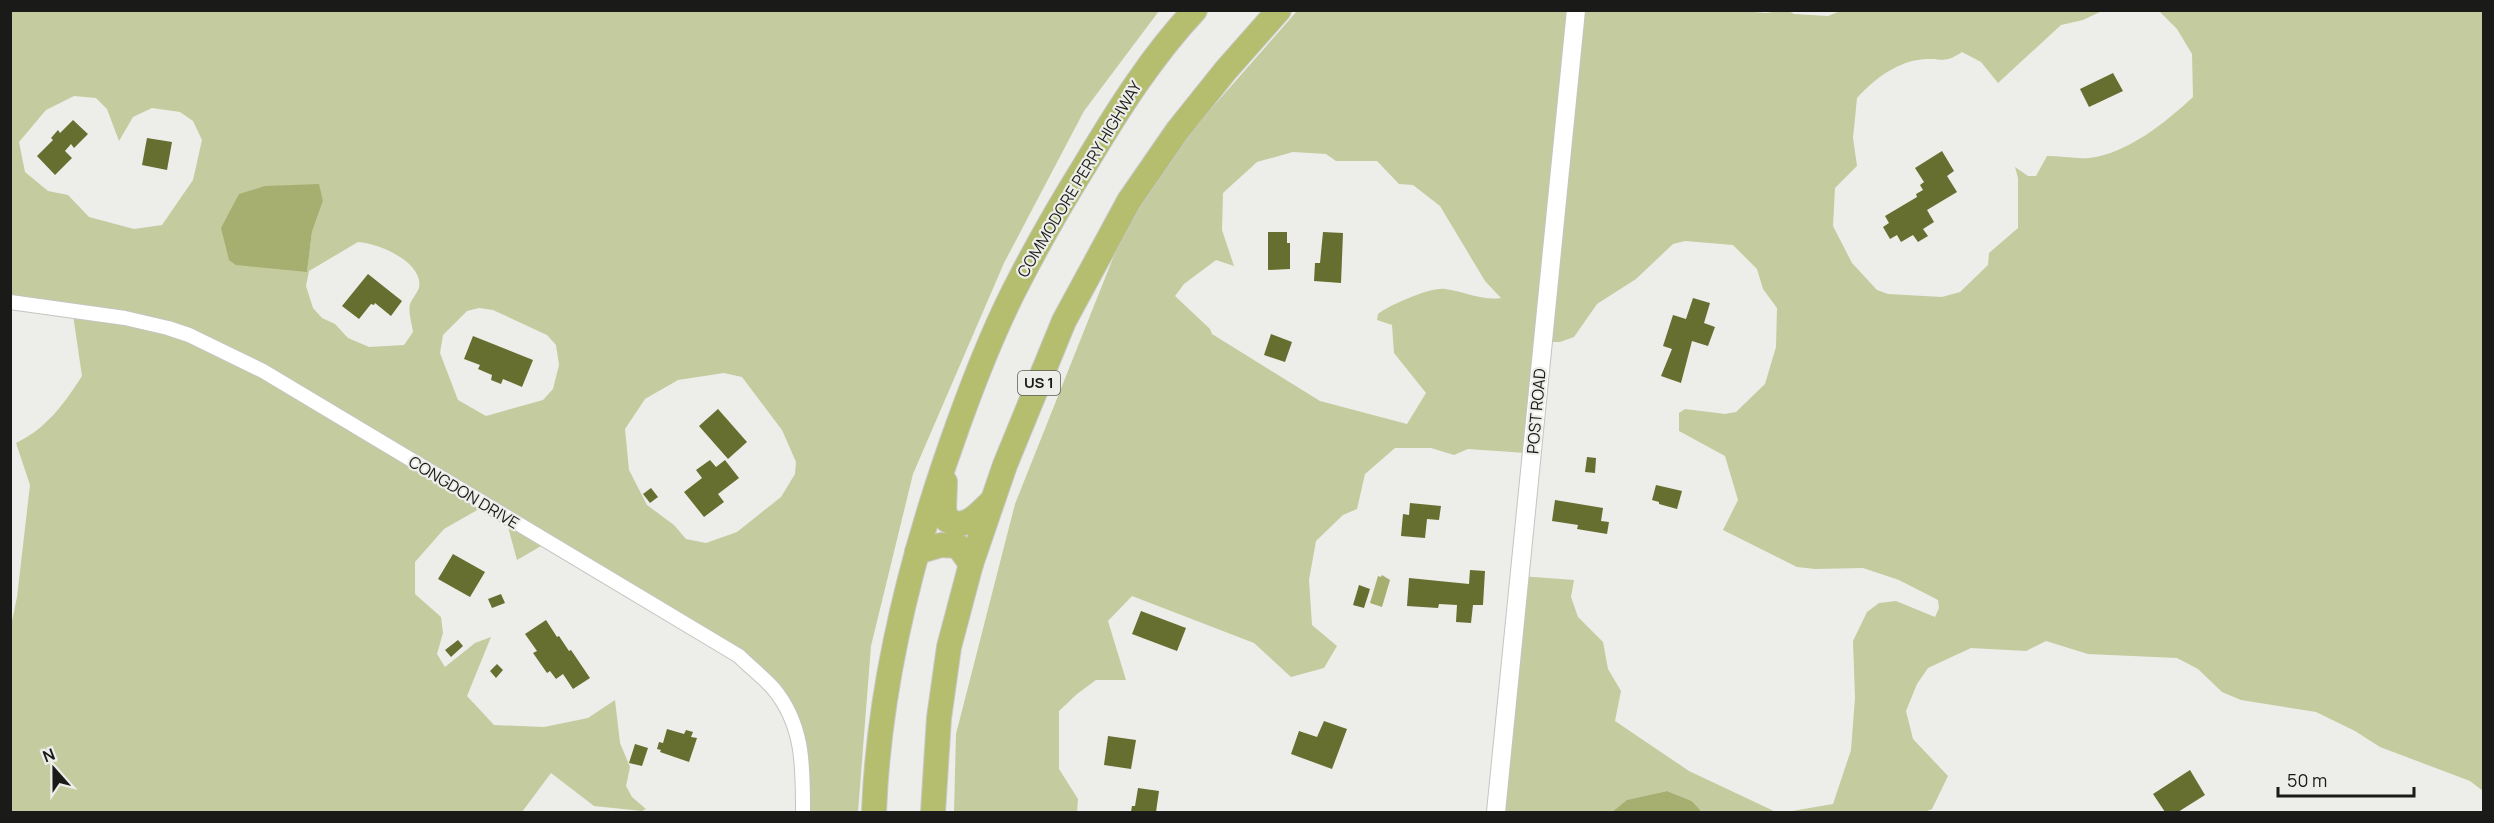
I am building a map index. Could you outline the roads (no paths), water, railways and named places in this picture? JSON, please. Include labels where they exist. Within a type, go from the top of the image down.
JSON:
[{"type":"highway","name":"COMMODORE PERRY HIGHWAY","points":[[874,813],[888,678],[904,602],[944,465],[982,360],[1018,281],[1047,228],[1133,86],[1172,35],[1195,10]]},
{"type":"highway","name":"US 1","points":[[933,813],[939,718],[949,647],[971,564],[993,501],[1064,321],[1129,201],[1192,113],[1279,10]]},
{"type":"highway","points":[[944,465],[946,489],[944,509],[947,520],[961,525],[971,521],[993,501]]},
{"type":"highway","points":[[917,552],[941,545],[958,546],[971,564]]},
{"type":"street","name":"POST ROAD","points":[[1496,813],[1576,10]]},
{"type":"street","name":"CONGDON DRIVE","points":[[10,302],[126,318],[189,335],[263,372],[739,656],[773,688],[793,719],[802,755],[803,813]]}]
